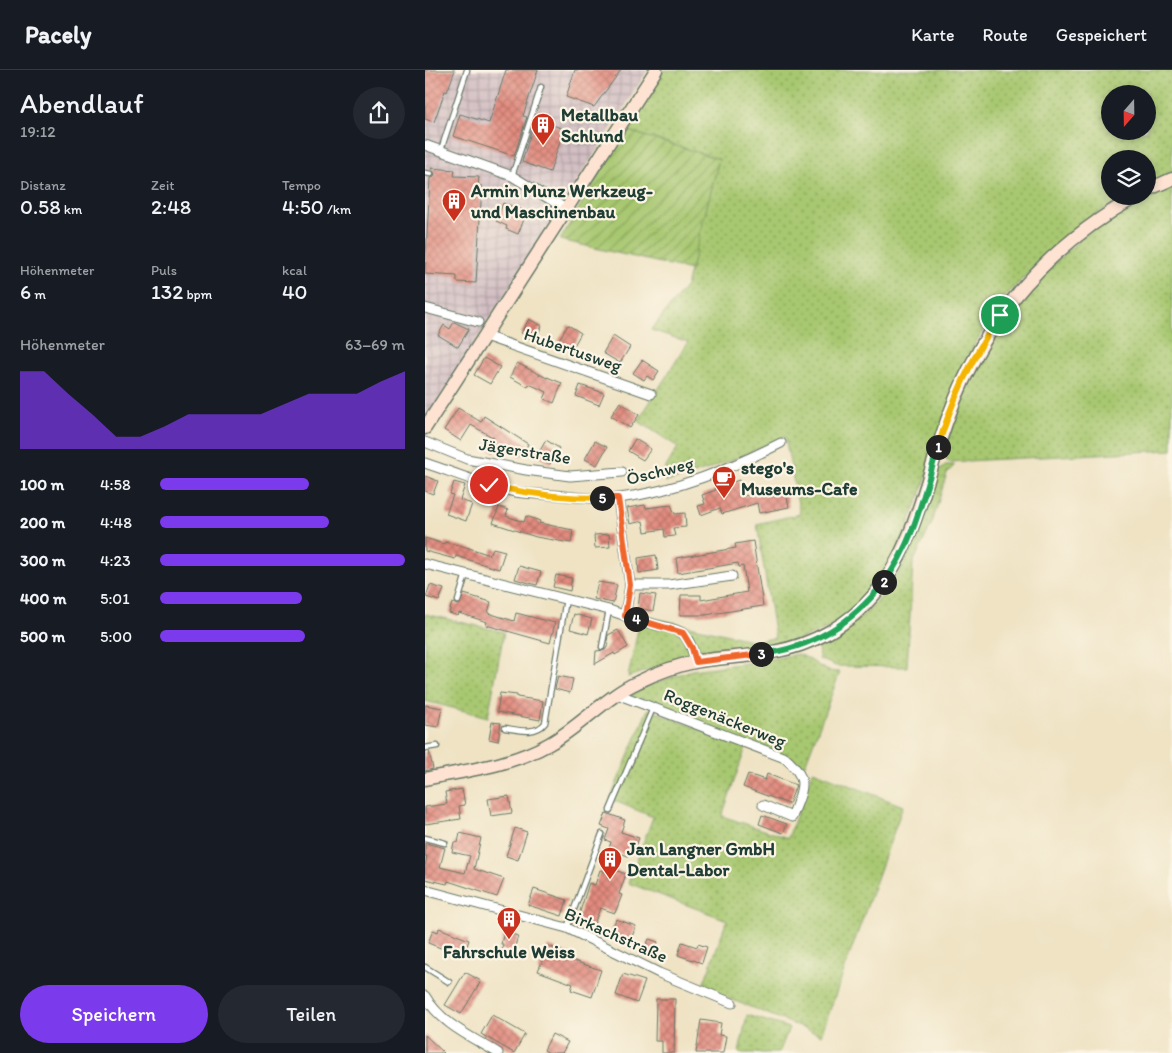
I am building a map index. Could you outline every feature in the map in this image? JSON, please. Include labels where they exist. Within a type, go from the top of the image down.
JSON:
[{"type":"main road","points":[[425,428],[656,70]]},
{"type":"main road","points":[[1156,186],[1172,179]]},
{"type":"main road","points":[[425,780],[494,766],[528,755],[550,744],[576,727],[617,694],[638,681],[696,662],[773,652],[808,642],[840,626],[858,612],[873,597],[895,566],[904,549],[918,513],[938,444],[954,401],[970,365],[996,321],[1024,285],[1049,258],[1094,222],[1122,205]]},
{"type":"street","points":[[425,145],[512,176],[566,209]]},
{"type":"street","points":[[425,308],[478,322]]},
{"type":"street","name":"Hubertusweg","points":[[485,336],[651,394]]},
{"type":"street","name":"Jägerstraße","points":[[425,442],[467,459],[526,470],[570,476],[622,472]]},
{"type":"street","name":"Öschweg","points":[[425,463],[489,485],[517,492],[583,498],[618,498],[686,484],[742,462],[781,443]]},
{"type":"street","points":[[618,498],[630,585],[625,616]]},
{"type":"street","points":[[425,564],[609,610],[683,633],[692,648],[696,662]]},
{"type":"street","points":[[630,585],[669,585],[731,576]]},
{"type":"street","name":"Roggenäckerweg","points":[[617,694],[653,706],[785,758],[802,777],[803,787],[792,817],[763,806]]},
{"type":"street","name":"Birkachstraße","points":[[425,890],[567,928],[659,973],[732,1003]]},
{"type":"street","points":[[425,996],[429,1004],[442,1018],[498,1053]]},
{"type":"lane","points":[[441,150],[467,70]]},
{"type":"lane","points":[[512,176],[541,87]]},
{"type":"lane","points":[[458,601],[466,574]]},
{"type":"lane","points":[[505,728],[527,731],[541,727],[545,723],[566,599]]},
{"type":"lane","points":[[602,646],[609,610]]},
{"type":"lane","points":[[610,810],[653,706]]},
{"type":"lane","points":[[425,748],[437,746]]},
{"type":"lane","points":[[567,928],[602,834]]},
{"type":"lane","points":[[425,838],[445,843]]},
{"type":"lane","points":[[425,967],[449,982]]},
{"type":"shaded area","points":[[425,70],[648,70],[425,421]]},
{"type":"green space","points":[[664,70],[1172,70],[1172,175],[1156,182],[1156,150],[1101,150],[1101,205],[1112,205],[1093,216],[1051,250],[1006,296],[977,340],[961,373],[920,496],[893,561],[860,603],[828,628],[806,637],[776,646],[672,662],[628,677],[641,615],[755,641],[775,638],[757,524],[800,514],[785,437],[727,462],[666,482],[662,474],[678,447],[638,421],[688,342],[651,330],[686,286],[719,159],[625,130]]},
{"type":"green space","points":[[625,130],[719,159],[691,270],[560,240]]},
{"type":"green space","points":[[1172,186],[1172,450],[949,462],[943,455],[956,414],[972,375],[987,346],[1019,302],[1037,281],[1077,242],[1099,225],[1132,205],[1156,205],[1156,193]]},
{"type":"green space","points":[[945,465],[955,465],[947,473],[932,523],[913,563],[907,667],[836,666],[819,659],[818,645],[842,631],[874,605],[901,569],[915,542],[926,514],[937,475]]},
{"type":"green space","points":[[425,614],[504,632],[488,717],[425,701]]},
{"type":"green space","points":[[797,654],[822,668],[833,672],[840,672],[805,765],[638,701],[631,695],[644,687],[692,670]]},
{"type":"green space","points":[[648,709],[746,747],[722,816],[788,838],[813,771],[903,806],[821,1035],[702,988],[727,920],[628,883],[653,817],[610,799]]},
{"type":"green space","points":[[747,1015],[789,1028],[779,1053],[739,1053]]},
{"type":"building","points":[[425,70],[455,70],[434,122],[425,119]]},
{"type":"building","points":[[506,70],[538,70],[523,116],[527,117],[514,156],[453,136],[460,114],[489,123]]},
{"type":"building","points":[[575,70],[621,70],[594,107],[566,97]]},
{"type":"building","name":"Metallbau Schlund","points":[[535,119],[564,129],[550,172],[522,162]]},
{"type":"building","name":"Armin Munz Werkzeug- und Maschinenbau","points":[[431,168],[455,170],[454,176],[479,177],[478,186],[482,186],[476,283],[457,282],[457,276],[425,274],[430,178],[434,177],[435,174]]},
{"type":"building","points":[[503,203],[527,212],[518,234],[506,229],[507,226],[496,221]]},
{"type":"building","points":[[529,319],[542,326],[534,341],[521,333]]},
{"type":"building","points":[[454,322],[469,329],[458,347],[438,335],[444,325],[450,329]]},
{"type":"building","points":[[568,325],[581,333],[572,349],[558,341]]},
{"type":"building","points":[[613,336],[630,347],[620,363],[603,353]]},
{"type":"building","points":[[484,358],[500,367],[490,384],[474,375]]},
{"type":"building","points":[[642,360],[659,371],[653,380],[647,376],[644,380],[633,373]]},
{"type":"building","points":[[517,363],[547,378],[562,383],[554,403],[544,399],[547,392],[529,384],[528,387],[510,377]]},
{"type":"building","points":[[580,385],[604,393],[599,405],[576,396]]},
{"type":"building","points":[[620,402],[639,415],[630,428],[611,416]]},
{"type":"building","points":[[458,408],[481,422],[484,416],[528,444],[521,457],[500,445],[495,453],[487,449],[494,438],[471,425],[461,441],[444,430]]},
{"type":"building","points":[[635,439],[651,449],[643,460],[628,451]]},
{"type":"building","points":[[546,440],[559,448],[550,464],[537,456]]},
{"type":"building","points":[[595,441],[607,447],[597,465],[585,459]]},
{"type":"building","points":[[425,476],[438,481],[433,494],[425,491]]},
{"type":"building","points":[[739,480],[744,496],[785,488],[789,507],[759,513],[757,503],[722,514],[720,508],[701,515],[698,506],[705,504],[702,495],[716,490],[715,488]]},
{"type":"building","points":[[454,482],[465,485],[460,500],[472,504],[466,521],[446,514],[453,495],[450,494]]},
{"type":"building","points":[[645,505],[646,508],[671,505],[675,514],[685,513],[686,527],[673,528],[675,536],[665,537],[664,529],[645,532],[643,521],[630,524],[627,508]]},
{"type":"building","points":[[499,507],[508,510],[506,516],[524,522],[526,516],[540,521],[539,523],[573,530],[571,543],[536,537],[493,523]]},
{"type":"building","points":[[609,534],[610,547],[595,548],[594,535]]},
{"type":"building","points":[[425,538],[444,544],[445,542],[466,547],[490,555],[493,548],[505,551],[499,569],[456,556],[455,559],[425,551]]},
{"type":"building","points":[[753,541],[763,606],[705,615],[680,615],[681,595],[701,595],[701,600],[747,592],[743,566],[739,567],[738,563],[678,573],[676,558],[736,548],[735,544]]},
{"type":"building","points":[[656,555],[658,570],[639,573],[638,558]]},
{"type":"building","points":[[519,566],[541,572],[537,585],[515,579]]},
{"type":"building","points":[[556,575],[572,578],[570,591],[553,587]]},
{"type":"building","points":[[598,582],[617,585],[613,603],[594,599]]},
{"type":"building","points":[[430,585],[444,589],[439,601],[426,597]]},
{"type":"building","points":[[640,593],[656,595],[653,611],[638,608]]},
{"type":"building","points":[[464,594],[491,602],[488,613],[514,621],[516,613],[555,623],[550,643],[486,625],[487,622],[459,613],[458,616],[449,613],[452,603],[460,604]]},
{"type":"building","points":[[574,614],[592,619],[588,634],[570,629]]},
{"type":"building","points":[[618,630],[628,647],[595,664],[596,651],[605,650],[609,644],[607,641],[608,635]]},
{"type":"building","points":[[558,676],[573,679],[570,693],[555,689]]},
{"type":"building","points":[[500,693],[543,701],[540,720],[497,712]]},
{"type":"building","points":[[425,705],[442,708],[438,727],[425,725]]},
{"type":"building","points":[[492,722],[501,723],[498,741],[489,739]]},
{"type":"building","points":[[429,751],[433,769],[425,771],[425,752]]},
{"type":"building","points":[[748,774],[765,780],[767,774],[796,785],[789,804],[743,787]]},
{"type":"building","points":[[462,789],[465,805],[459,806],[461,819],[425,824],[425,807],[447,804],[445,792]]},
{"type":"building","points":[[509,796],[512,813],[491,816],[488,799]]},
{"type":"building","points":[[606,813],[625,820],[621,832],[639,838],[636,846],[632,844],[628,856],[609,849],[611,842],[605,840],[609,829],[601,826]]},
{"type":"building","points":[[762,815],[787,824],[783,833],[759,824]]},
{"type":"building","points":[[515,828],[527,832],[518,860],[506,856]]},
{"type":"building","points":[[460,833],[481,838],[474,869],[504,879],[497,897],[448,881],[447,884],[425,879],[427,856],[425,856],[425,843],[445,848],[440,867],[465,873],[470,856],[452,852],[454,842],[458,843]]},
{"type":"building","points":[[612,869],[626,874],[619,894],[622,895],[615,913],[600,908],[593,927],[577,921],[589,883],[595,885],[600,870],[611,874]]},
{"type":"building","points":[[534,889],[567,900],[562,916],[528,905]]},
{"type":"building","points":[[616,919],[636,926],[630,942],[610,935]]},
{"type":"building","points":[[439,928],[469,940],[465,952],[458,949],[456,954],[428,943],[433,930],[438,932]]},
{"type":"building","name":"Fahrschule Weiss","points":[[504,932],[518,936],[513,953],[502,950],[503,944],[501,944]]},
{"type":"building","points":[[649,939],[658,942],[654,955],[644,951]]},
{"type":"building","points":[[682,942],[697,947],[698,944],[707,947],[702,963],[678,955]]},
{"type":"building","points":[[548,946],[569,954],[568,959],[601,970],[592,997],[571,990],[573,984],[538,971]]},
{"type":"building","points":[[465,972],[481,981],[461,1014],[445,1005]]},
{"type":"building","points":[[623,974],[645,981],[637,1003],[616,995]]},
{"type":"building","points":[[656,999],[675,999],[674,1053],[662,1053],[662,1041],[655,1041]]},
{"type":"building","points":[[492,1015],[525,1034],[514,1053],[481,1034]]},
{"type":"building","points":[[701,1020],[721,1023],[719,1035],[726,1036],[723,1053],[696,1053]]},
{"type":"building","points":[[552,1034],[568,1042],[562,1053],[549,1053],[544,1050]]},
{"type":"building","points":[[425,1035],[444,1053],[425,1053]]},
{"type":"place","name":"Metallbau Schlund","points":[[543,146]]},
{"type":"place","name":"Armin Munz Werkzeug- und Maschinenbau","points":[[454,222]]},
{"type":"place","name":"stego's Museums-Cafe","points":[[724,499]]},
{"type":"place","name":"Jan Langner GmbH Dental-Labor","points":[[610,880]]},
{"type":"place","name":"Fahrschule Weiss","points":[[509,940]]},
{"type":"route","points":[[489,485],[517,492],[583,498],[618,498],[630,585],[625,616],[683,633],[692,648],[696,662],[773,652],[808,642],[840,626],[858,612],[873,597],[895,566],[914,526],[938,444],[960,386],[983,340],[1000,315]]}]
